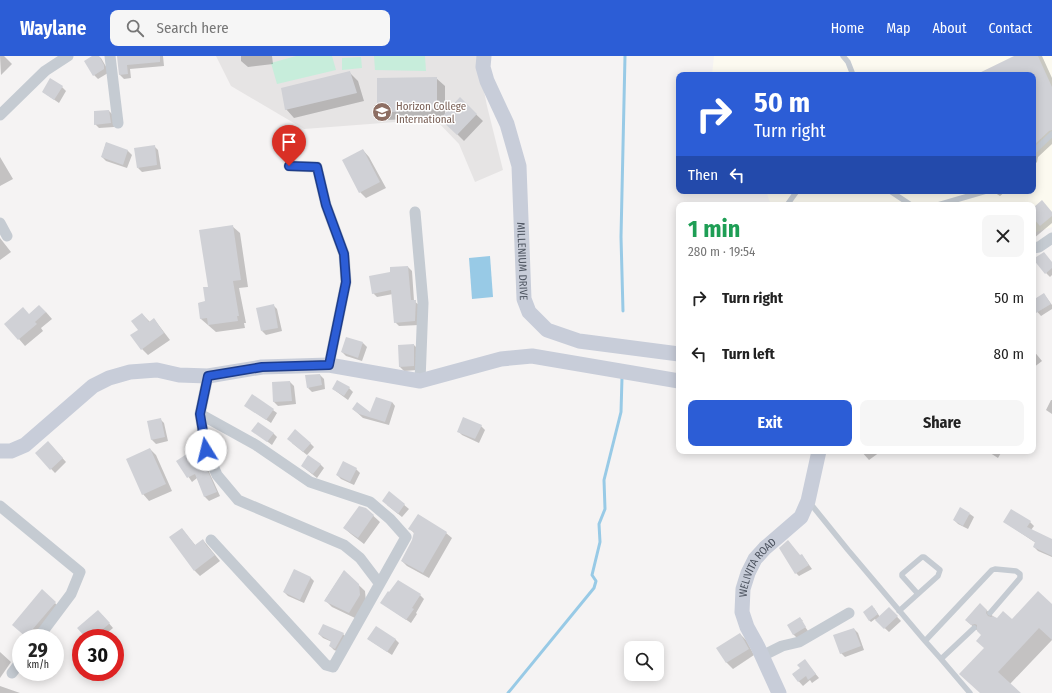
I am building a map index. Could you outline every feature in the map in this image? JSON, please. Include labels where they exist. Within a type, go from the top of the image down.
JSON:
[{"type":"street","points":[[0,115],[45,71],[68,56]]},
{"type":"street","points":[[110,56],[118,123]]},
{"type":"street","name":"MILLENIUM DRIVE","points":[[484,56],[484,67],[487,81],[507,124],[519,166],[524,299],[529,312],[547,330],[579,341],[676,354]]},
{"type":"street","points":[[289,166],[317,167],[326,205],[344,254],[346,282],[329,365]]},
{"type":"street","points":[[415,212],[423,302],[420,381]]},
{"type":"street","points":[[0,223],[7,236]]},
{"type":"street","points":[[1036,248],[1052,238]]},
{"type":"street","points":[[0,451],[11,451],[25,445],[93,386],[109,378],[130,372],[157,370],[179,375],[208,376],[262,367],[329,365],[420,381],[501,359],[532,356],[676,380]]},
{"type":"street","points":[[208,376],[200,414],[206,450],[217,475],[238,500],[344,545],[360,558],[379,583]]},
{"type":"street","points":[[200,414],[256,445],[310,482],[370,502],[390,519],[406,537],[333,666],[326,665],[211,540]]},
{"type":"street","name":"WELIVITA ROAD","points":[[779,693],[747,627],[742,612],[744,589],[748,573],[755,559],[765,548],[801,517],[808,501],[818,454]]},
{"type":"street","points":[[0,506],[80,572],[71,594],[45,629]]},
{"type":"street","points":[[762,656],[782,646],[800,642],[849,613]]},
{"type":"lane","points":[[843,56],[848,62],[852,72]]},
{"type":"lane","points":[[1036,149],[1052,134]]},
{"type":"lane","points":[[894,194],[906,202]]},
{"type":"lane","points":[[948,202],[976,194]]},
{"type":"lane","points":[[808,501],[899,611],[970,693]]},
{"type":"lane","points":[[899,611],[918,594],[940,573],[940,570],[924,557],[922,557],[902,574],[902,576],[918,594]]},
{"type":"lane","points":[[925,641],[992,570],[1016,571],[1020,574],[1020,578],[990,613]]},
{"type":"lane","points":[[941,659],[974,628]]},
{"type":"shaded area","name":"Horizon College International","points":[[216,56],[477,56],[487,106],[503,170],[475,182],[459,144],[435,119],[304,129],[231,86]]},
{"type":"shaded area","points":[[714,56],[1052,56],[1052,227],[1036,232],[1036,202],[770,202],[767,194],[1036,194],[1036,72],[712,72]]},
{"type":"green space","points":[[296,56],[332,56],[336,70],[277,84],[271,63]]},
{"type":"green space","points":[[374,56],[425,56],[426,71],[375,70]]},
{"type":"green space","points":[[361,57],[362,68],[342,70],[342,58]]},
{"type":"water","points":[[490,256],[493,297],[472,299],[469,258]]},
{"type":"building","points":[[92,56],[99,56],[104,65],[104,69],[93,76],[84,61]]},
{"type":"building","points":[[117,56],[160,56],[160,62],[127,65],[128,74],[119,75]]},
{"type":"building","points":[[1014,56],[1038,56],[1052,87],[1052,130],[1036,143],[1036,72],[981,72]]},
{"type":"building","points":[[350,71],[357,93],[285,110],[281,88]]},
{"type":"building","points":[[437,77],[437,109],[377,113],[377,78]]},
{"type":"building","points":[[50,78],[63,86],[54,100],[42,92]]},
{"type":"building","points":[[460,97],[477,114],[457,135],[440,119]]},
{"type":"building","points":[[109,110],[111,123],[94,125],[94,111]]},
{"type":"building","points":[[106,142],[128,150],[123,165],[101,157]]},
{"type":"building","points":[[155,145],[157,165],[137,168],[134,148]]},
{"type":"building","points":[[363,149],[380,182],[359,193],[342,160]]},
{"type":"building","points":[[1042,200],[1052,212],[1052,216],[1040,226],[1036,221],[1036,205]]},
{"type":"building","points":[[233,225],[241,280],[233,281],[239,316],[237,316],[238,321],[208,325],[207,318],[200,319],[198,303],[205,301],[203,287],[208,287],[199,230]]},
{"type":"building","points":[[1044,252],[1052,262],[1052,268],[1045,274],[1036,263],[1036,257]]},
{"type":"building","points":[[408,266],[411,300],[416,300],[415,321],[394,323],[391,290],[372,294],[369,276],[390,272],[390,267]]},
{"type":"building","points":[[1044,293],[1051,304],[1036,313],[1036,298]]},
{"type":"building","points":[[274,304],[278,328],[261,331],[256,308]]},
{"type":"building","points":[[39,305],[46,312],[35,322],[37,324],[18,340],[4,324],[23,307],[29,314]]},
{"type":"building","points":[[142,313],[149,322],[154,318],[164,333],[141,350],[130,335],[138,330],[131,321]]},
{"type":"building","points":[[346,337],[363,342],[358,358],[341,352]]},
{"type":"building","points":[[414,344],[414,366],[399,367],[398,345]]},
{"type":"building","points":[[320,374],[322,385],[307,388],[305,375]]},
{"type":"building","points":[[337,380],[350,387],[344,396],[332,389]]},
{"type":"building","points":[[290,381],[292,401],[273,402],[272,382]]},
{"type":"building","points":[[252,394],[274,409],[266,420],[244,406]]},
{"type":"building","points":[[376,397],[392,402],[385,422],[359,414],[352,409],[357,402],[370,412]]},
{"type":"building","points":[[463,417],[482,425],[475,439],[457,432]]},
{"type":"building","points":[[161,418],[165,437],[151,440],[147,421]]},
{"type":"building","points":[[258,422],[274,433],[267,442],[251,431]]},
{"type":"building","points":[[295,429],[311,443],[303,452],[287,439]]},
{"type":"building","points":[[48,441],[63,458],[50,470],[35,453]]},
{"type":"building","points":[[150,448],[166,484],[142,495],[126,459]]},
{"type":"building","points":[[196,448],[217,492],[204,497],[195,474],[187,478],[176,461]]},
{"type":"building","points":[[308,455],[321,464],[313,474],[301,466]]},
{"type":"building","points":[[343,461],[357,468],[350,482],[336,475]]},
{"type":"building","points":[[389,491],[405,504],[398,514],[382,501]]},
{"type":"building","points":[[359,506],[366,508],[374,515],[358,538],[343,528]]},
{"type":"building","points":[[960,507],[970,513],[963,526],[953,520]]},
{"type":"building","points":[[1011,509],[1031,521],[1027,527],[1052,539],[1052,556],[1033,547],[1035,542],[1003,522]]},
{"type":"building","points":[[418,514],[447,532],[423,573],[401,561],[412,540],[414,532],[408,529]]},
{"type":"building","points":[[182,528],[195,545],[203,539],[215,555],[194,571],[169,537]]},
{"type":"building","points":[[788,540],[800,555],[802,554],[809,565],[795,574],[779,548]]},
{"type":"building","points":[[294,569],[311,577],[300,600],[283,592]]},
{"type":"building","points":[[344,570],[359,584],[360,595],[349,613],[324,601]]},
{"type":"building","points":[[398,580],[421,594],[412,608],[414,609],[406,620],[380,603]]},
{"type":"building","points":[[42,589],[56,602],[33,629],[17,629],[12,625]]},
{"type":"building","points":[[1038,591],[1052,604],[1052,640],[1039,628],[998,672],[1021,693],[980,693],[959,674],[984,648],[976,641],[981,635],[977,631],[977,625],[971,625],[965,620],[980,603],[987,610],[986,613],[988,616],[997,618],[1003,611],[1012,619]]},
{"type":"building","points":[[872,605],[878,614],[869,621],[863,612]]},
{"type":"building","points":[[889,607],[898,616],[884,629],[875,620]]},
{"type":"building","points":[[98,610],[110,623],[103,629],[77,628]]},
{"type":"building","points":[[800,617],[806,627],[793,635],[787,625]]},
{"type":"building","points":[[323,624],[344,633],[335,649],[329,646],[331,641],[318,634]]},
{"type":"building","points":[[376,626],[396,639],[387,652],[367,639]]},
{"type":"building","points":[[854,628],[861,646],[840,654],[833,635]]},
{"type":"building","points":[[740,633],[749,649],[726,663],[716,648]]},
{"type":"building","points":[[805,659],[816,674],[808,680],[806,676],[798,682],[792,674],[800,668],[797,665]]},
{"type":"waterway","points":[[623,311],[621,237],[625,56]]},
{"type":"waterway","points":[[508,693],[594,588],[596,581],[592,575],[600,542],[599,524],[605,509],[604,480],[621,412],[622,378]]},
{"type":"place","name":"Horizon College International","points":[[382,112]]},
{"type":"route","points":[[206,450],[200,414],[208,376],[262,367],[329,365],[346,282],[344,254],[326,205],[317,167],[289,166]]}]
